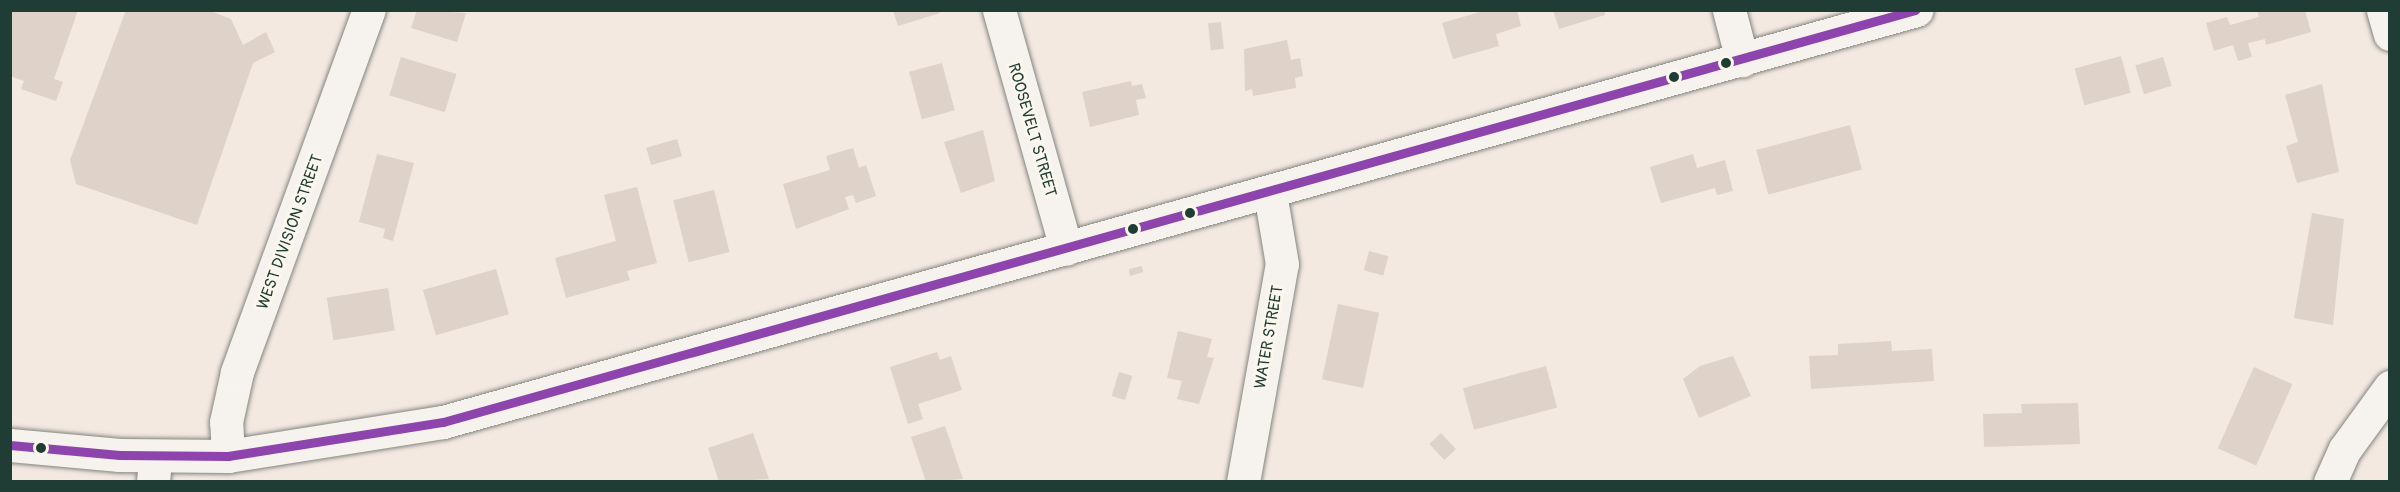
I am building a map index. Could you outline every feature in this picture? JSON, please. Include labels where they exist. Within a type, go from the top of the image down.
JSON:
[{"type":"main road","name":"WEST DIVISION STREET","points":[[228,456],[226,422],[237,372],[369,10]]},
{"type":"main road","name":"ROOSEVELT STREET","points":[[999,10],[1066,249]]},
{"type":"main road","points":[[1729,10],[1742,60]]},
{"type":"main road","points":[[10,445],[154,469],[228,456],[330,444],[493,411],[1917,10]]},
{"type":"main road","points":[[2383,10],[2390,34]]},
{"type":"main road","name":"WATER STREET","points":[[1243,482],[1281,264],[1270,193]]},
{"type":"main road","points":[[2330,482],[2345,448],[2390,387]]},
{"type":"building","points":[[10,10],[78,10],[54,79],[63,82],[56,101],[21,89],[24,81],[10,76]]},
{"type":"building","points":[[126,10],[208,10],[231,19],[243,45],[266,32],[275,52],[253,63],[197,225],[76,184],[70,160]]},
{"type":"building","points":[[417,10],[466,13],[457,42],[411,28]]},
{"type":"building","points":[[893,10],[939,10],[940,13],[898,26]]},
{"type":"building","points":[[1487,10],[1517,10],[1521,26],[1496,34],[1499,46],[1453,59],[1442,23]]},
{"type":"building","points":[[1553,10],[1604,10],[1605,15],[1559,29]]},
{"type":"building","points":[[2257,10],[2305,10],[2311,32],[2266,45],[2265,39],[2248,43],[2252,57],[2238,61],[2233,45],[2214,51],[2206,23],[2227,17],[2230,25],[2259,17]]},
{"type":"building","points":[[1221,22],[1224,49],[1211,50],[1208,23]]},
{"type":"building","points":[[1287,40],[1291,60],[1300,58],[1303,76],[1295,78],[1296,88],[1253,96],[1252,89],[1245,91],[1244,49]]},
{"type":"building","points":[[2121,56],[2131,93],[2084,105],[2075,68]]},
{"type":"building","points":[[401,57],[456,74],[445,112],[389,95]]},
{"type":"building","points":[[2163,57],[2172,86],[2144,94],[2135,65]]},
{"type":"building","points":[[942,63],[955,110],[922,119],[909,72]]},
{"type":"building","points":[[1131,81],[1132,86],[1142,84],[1146,98],[1136,100],[1139,115],[1090,127],[1082,92]]},
{"type":"building","points":[[2322,84],[2339,172],[2297,183],[2286,146],[2298,142],[2285,95]]},
{"type":"building","points":[[1850,125],[1862,169],[1768,195],[1756,150]]},
{"type":"building","points":[[983,130],[995,181],[961,193],[944,142]]},
{"type":"building","points":[[677,139],[682,156],[651,165],[646,148]]},
{"type":"building","points":[[853,148],[859,168],[866,165],[876,196],[856,203],[853,195],[845,197],[849,209],[796,229],[783,184],[830,170],[826,156]]},
{"type":"building","points":[[377,154],[414,163],[393,241],[383,238],[385,229],[359,222]]},
{"type":"building","points":[[1693,154],[1697,168],[1725,160],[1733,191],[1717,195],[1715,188],[1661,203],[1650,167]]},
{"type":"building","points":[[637,187],[657,263],[627,271],[630,280],[566,298],[555,258],[616,241],[604,195]]},
{"type":"building","points":[[714,190],[729,252],[689,262],[673,200]]},
{"type":"building","points":[[2312,213],[2344,219],[2333,325],[2294,318]]},
{"type":"building","points":[[1369,251],[1388,256],[1383,275],[1364,270]]},
{"type":"building","points":[[1142,266],[1143,272],[1130,276],[1129,269]]},
{"type":"building","points":[[496,269],[509,314],[436,335],[423,290]]},
{"type":"building","points":[[388,288],[395,330],[333,340],[327,298]]},
{"type":"building","points":[[1338,304],[1379,313],[1363,388],[1322,379]]},
{"type":"building","points":[[1178,331],[1212,339],[1207,357],[1214,358],[1199,404],[1177,399],[1182,381],[1167,378]]},
{"type":"building","points":[[1891,341],[1892,351],[1932,349],[1934,381],[1811,389],[1809,356],[1838,355],[1838,344]]},
{"type":"building","points":[[937,352],[940,360],[951,356],[962,390],[918,404],[923,419],[908,424],[890,367]]},
{"type":"building","points":[[1733,356],[1751,396],[1699,418],[1683,379],[1700,366]]},
{"type":"building","points":[[1546,366],[1557,408],[1474,430],[1463,388]]},
{"type":"building","points":[[2254,367],[2292,384],[2256,465],[2218,448]]},
{"type":"building","points":[[1119,372],[1132,376],[1125,400],[1112,396]]},
{"type":"building","points":[[2078,403],[2080,444],[1984,447],[1983,414],[2022,413],[2021,404]]},
{"type":"building","points":[[945,426],[963,479],[926,482],[911,437]]},
{"type":"building","points":[[753,433],[769,479],[719,482],[708,448]]},
{"type":"building","points":[[1441,433],[1456,449],[1444,460],[1429,444]]},
{"type":"transit line","points":[[10,445],[120,455],[228,456],[443,422],[1915,10]]}]
